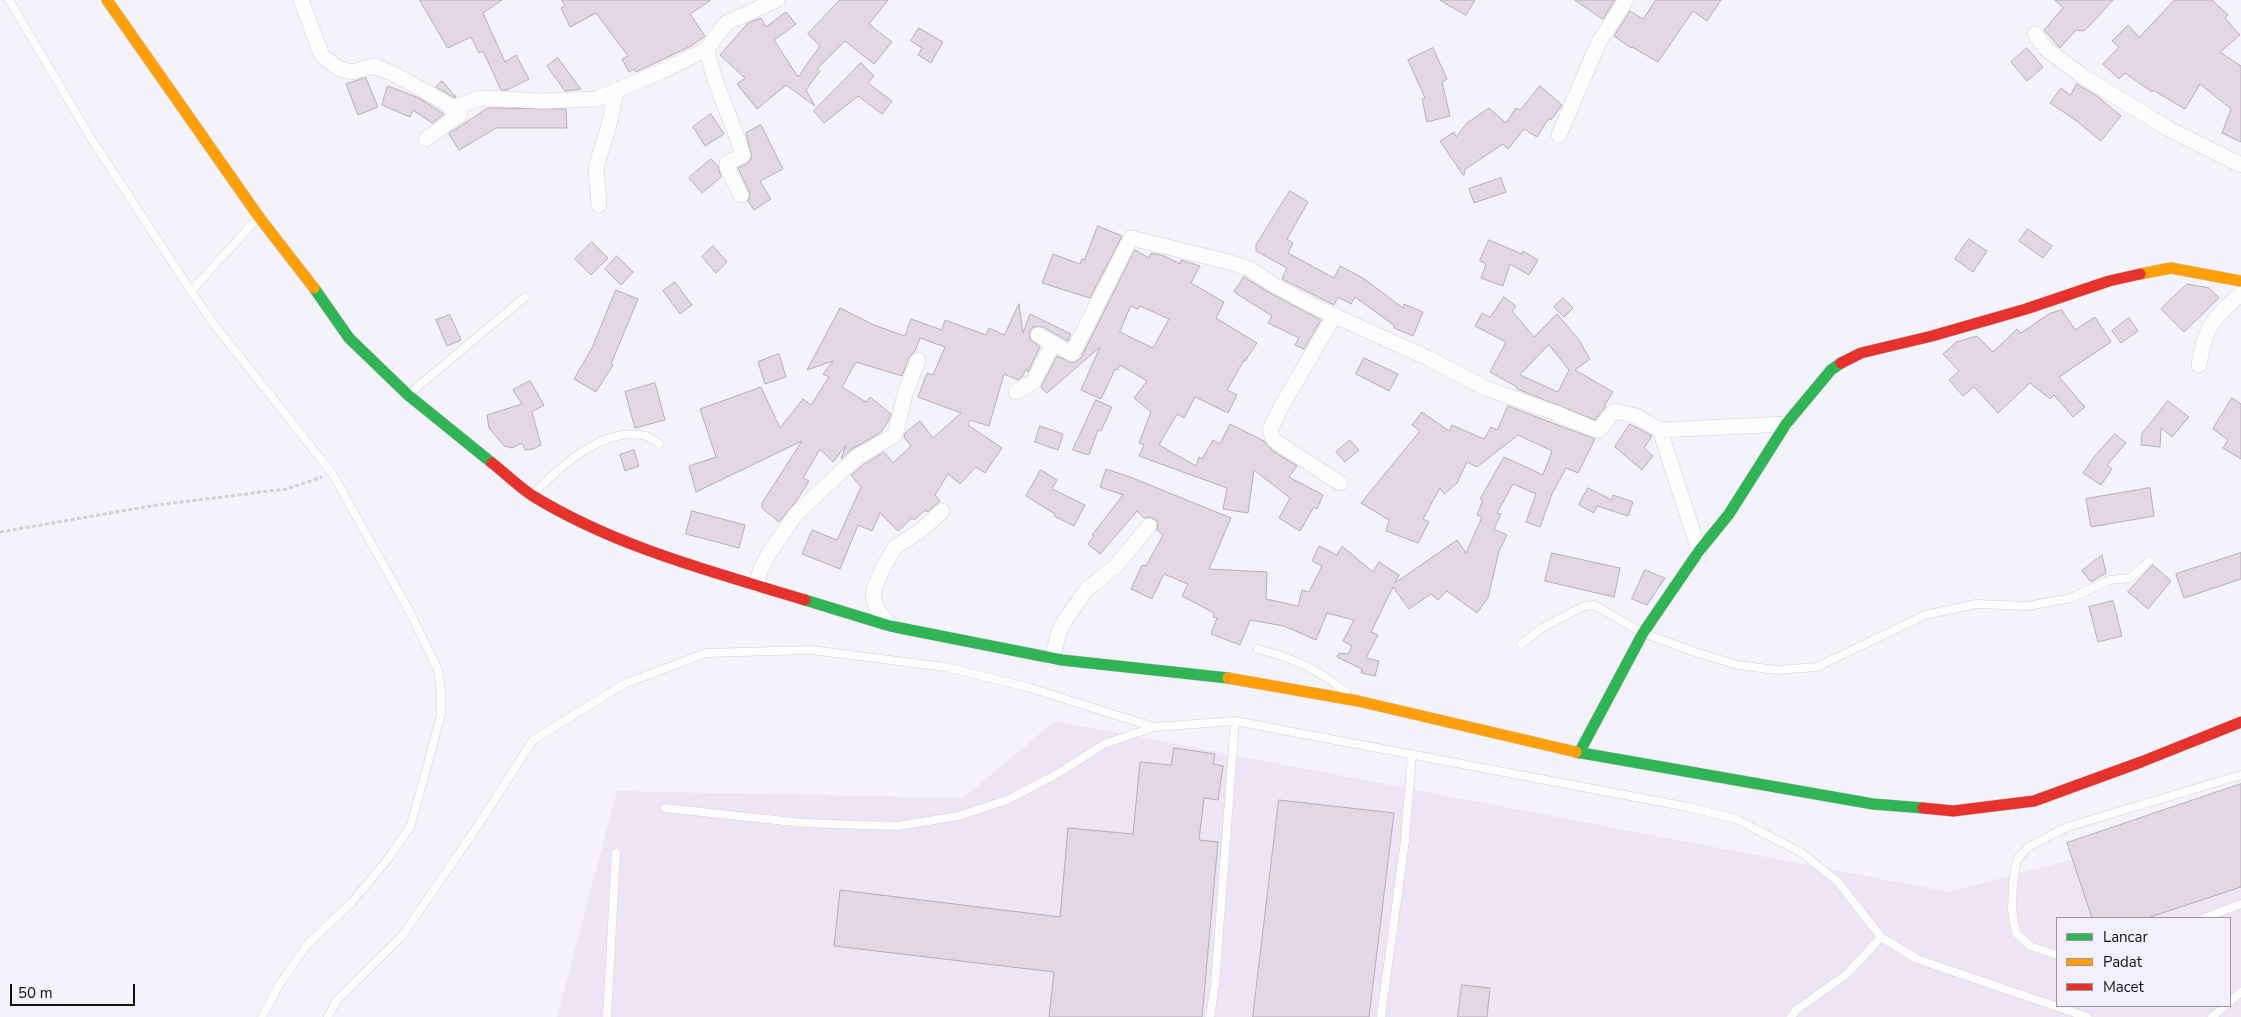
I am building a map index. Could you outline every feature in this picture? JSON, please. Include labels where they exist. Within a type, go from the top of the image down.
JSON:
[{"type":"street","points":[[107,0],[259,217],[317,292],[349,338],[408,395],[532,495],[578,520],[670,558],[890,626],[1052,658],[1227,678],[1358,701],[1579,753],[1738,779],[1873,804],[1953,811],[2034,801],[2241,722]]},
{"type":"street","points":[[301,0],[322,56],[328,62],[338,68],[351,72],[374,66],[394,74],[460,114]]},
{"type":"street","points":[[460,114],[460,105],[482,98],[566,101],[596,99],[707,49],[726,23],[777,0]]},
{"type":"street","points":[[1559,135],[1600,42],[1626,0]]},
{"type":"street","points":[[2035,34],[2046,49],[2081,75],[2167,128],[2241,165]]},
{"type":"street","points":[[707,49],[711,70],[743,155],[727,163],[727,167],[741,195]]},
{"type":"street","points":[[599,205],[596,167],[610,125],[616,91]]},
{"type":"street","points":[[426,139],[460,114]]},
{"type":"street","points":[[1038,335],[1072,354],[1131,238],[1250,269],[1295,297],[1335,314],[1345,322],[1430,359],[1485,388],[1556,413],[1593,429],[1599,430],[1614,411],[1636,416],[1660,430],[1786,424]]},
{"type":"street","points":[[1579,753],[1643,633],[1699,551],[1729,514],[1786,424],[1831,370],[1845,360],[1861,353],[1932,336],[2026,309],[2110,281],[2171,268],[2241,281]]},
{"type":"street","points":[[2199,365],[2207,330],[2224,308],[2241,294]]},
{"type":"street","points":[[1335,314],[1281,407],[1270,430],[1273,438],[1279,444],[1340,483]]},
{"type":"street","points":[[1016,392],[1034,380],[1053,343]]},
{"type":"street","points":[[757,585],[760,571],[768,555],[796,514],[858,457],[895,435],[905,394],[918,360]]},
{"type":"street","points":[[1660,430],[1699,551]]},
{"type":"street","points":[[890,626],[877,609],[873,598],[874,589],[882,570],[895,547],[920,531],[942,511]]},
{"type":"street","points":[[1052,658],[1062,626],[1087,589],[1115,568],[1149,526]]},
{"type":"lane","points":[[9,0],[94,143],[191,291],[213,323],[332,473],[411,614],[438,670],[441,691],[441,715],[411,825],[388,860],[351,903],[307,945],[279,985],[262,1017]]},
{"type":"lane","points":[[191,291],[259,217]]},
{"type":"lane","points":[[408,395],[525,297]]},
{"type":"lane","points":[[532,495],[556,471],[588,448],[610,437],[647,436],[659,444]]},
{"type":"lane","points":[[1521,644],[1542,628],[1584,606],[1590,605],[1599,607],[1643,633],[1737,665],[1776,670],[1817,667],[1926,615],[1976,604],[2028,606],[2072,598],[2110,580],[2130,578],[2149,561]]},
{"type":"lane","points":[[1258,649],[1294,659],[1314,669],[1358,701]]},
{"type":"lane","points":[[328,1017],[337,1000],[402,936],[533,740],[624,684],[706,653],[811,650],[944,667],[1027,687],[1154,727]]},
{"type":"lane","points":[[1210,1017],[1215,984],[1235,721]]},
{"type":"lane","points":[[665,808],[803,823],[897,826],[958,816],[1007,800],[1057,774],[1104,744],[1154,727],[1235,721],[1688,807],[1736,818],[1802,853],[1838,882],[1881,937],[1917,959],[2056,1006]]},
{"type":"lane","points":[[1381,1017],[1405,840],[1412,754]]},
{"type":"lane","points":[[2056,955],[2030,946],[2016,932],[2012,909],[2013,884],[2017,860],[2028,847],[2067,827],[2241,775]]},
{"type":"lane","points":[[607,1017],[616,853]]},
{"type":"lane","points":[[2207,917],[2241,904]]},
{"type":"lane","points":[[1791,1017],[1796,1010],[1847,974],[1881,937]]},
{"type":"lane","points":[[2231,1001],[2241,992]]},
{"type":"lane","points":[[2058,1007],[2087,1017]]},
{"type":"lane","points":[[2212,1017],[2224,1007]]},
{"type":"path","points":[[0,532],[156,505],[286,489],[332,473]]},
{"type":"shaded area","points":[[1055,721],[1949,892],[2241,815],[2241,1017],[557,1017],[617,791],[963,798]]},
{"type":"building","points":[[420,0],[502,0],[483,13],[505,62],[516,55],[529,79],[507,90],[501,90],[483,51],[479,53],[471,37],[448,48]]},
{"type":"building","points":[[562,0],[711,0],[690,14],[704,37],[691,46],[636,72],[634,69],[629,72],[622,59],[628,56],[596,13],[570,27],[561,8],[565,6]]},
{"type":"building","points":[[840,0],[888,0],[869,24],[892,42],[874,64],[845,41],[817,69],[820,71],[806,90],[815,106],[786,85],[757,109],[737,84],[745,78],[720,55],[748,23],[761,18],[766,27],[786,12],[796,24],[774,40],[798,77],[820,46],[808,34]]},
{"type":"building","points":[[1440,0],[1475,0],[1466,15]]},
{"type":"building","points":[[1575,0],[1615,0],[1603,19]]},
{"type":"building","points":[[1656,0],[1721,0],[1707,21],[1693,11],[1658,62],[1631,48],[1614,36],[1630,11],[1643,19]]},
{"type":"building","points":[[2055,0],[2113,0],[2084,31],[2076,30],[2060,48],[2044,30],[2063,8]]},
{"type":"building","points":[[2175,0],[2212,0],[2228,15],[2225,18],[2240,35],[2220,52],[2241,66],[2241,142],[2222,133],[2231,109],[2200,84],[2185,109],[2153,90],[2152,92],[2125,73],[2119,79],[2103,64],[2119,47],[2112,41],[2128,25],[2139,37]]},
{"type":"building","points":[[919,28],[943,42],[931,63],[918,55],[922,48],[911,41]]},
{"type":"building","points":[[1433,48],[1447,79],[1442,82],[1450,116],[1427,122],[1422,99],[1425,98],[1408,60]]},
{"type":"building","points":[[2027,48],[2043,67],[2027,81],[2011,62]]},
{"type":"building","points":[[558,58],[581,89],[565,91],[547,66]]},
{"type":"building","points":[[861,63],[874,76],[868,83],[892,101],[882,114],[858,96],[824,123],[814,111]]},
{"type":"building","points":[[366,78],[378,107],[358,115],[346,84]]},
{"type":"building","points":[[442,81],[456,97],[455,98],[436,87]]},
{"type":"building","points":[[2077,84],[2097,96],[2121,116],[2101,141],[2074,119],[2050,103],[2061,88],[2070,95]]},
{"type":"building","points":[[388,86],[419,98],[444,114],[432,123],[413,110],[410,117],[382,105]]},
{"type":"building","points":[[1540,86],[1562,105],[1551,120],[1549,118],[1537,137],[1524,129],[1508,149],[1503,144],[1464,170],[1465,174],[1463,175],[1440,141],[1454,132],[1456,137],[1467,123],[1489,108],[1506,123],[1516,108],[1520,110]]},
{"type":"building","points":[[488,108],[566,109],[567,128],[496,128],[459,150],[449,134]]},
{"type":"building","points":[[711,114],[724,134],[705,146],[693,127]]},
{"type":"building","points":[[761,125],[783,169],[760,181],[771,199],[754,210],[748,201],[749,191],[738,168],[748,163],[752,157],[746,133]]},
{"type":"building","points":[[711,159],[718,166],[721,177],[702,193],[689,178]]},
{"type":"building","points":[[1501,178],[1506,192],[1474,203],[1469,189]]},
{"type":"building","points":[[1290,191],[1308,202],[1287,239],[1293,243],[1288,253],[1334,278],[1340,266],[1363,278],[1403,308],[1404,304],[1423,312],[1413,336],[1394,328],[1395,326],[1355,297],[1351,304],[1338,297],[1334,305],[1282,279],[1287,268],[1256,251],[1256,245]]},
{"type":"building","points":[[1098,226],[1122,236],[1090,298],[1042,283],[1053,254],[1080,264],[1082,259],[1084,260]]},
{"type":"building","points":[[2028,229],[2052,246],[2043,258],[2019,241]]},
{"type":"building","points":[[1969,239],[1987,251],[1973,272],[1955,259]]},
{"type":"building","points":[[1489,240],[1522,254],[1523,251],[1538,260],[1529,275],[1510,264],[1503,286],[1481,278],[1486,264],[1480,261]]},
{"type":"building","points":[[592,242],[608,258],[591,275],[575,259]]},
{"type":"building","points":[[713,246],[727,262],[716,273],[702,257]]},
{"type":"building","points":[[1135,250],[1149,258],[1151,253],[1164,256],[1180,264],[1181,260],[1200,266],[1191,283],[1224,302],[1216,318],[1257,343],[1244,360],[1227,390],[1237,395],[1228,413],[1195,397],[1184,418],[1177,414],[1159,445],[1196,466],[1199,457],[1202,459],[1213,440],[1220,444],[1230,424],[1264,441],[1273,451],[1297,466],[1289,477],[1323,495],[1317,509],[1314,507],[1300,531],[1279,518],[1290,498],[1254,470],[1248,513],[1223,509],[1227,488],[1139,456],[1144,445],[1139,443],[1151,412],[1134,398],[1147,381],[1120,365],[1117,370],[1115,369],[1101,399],[1081,390],[1100,347],[1047,393],[1041,387],[1057,356],[1072,363],[1080,359]],"holes":[[[1131,306],[1138,309],[1140,306],[1169,319],[1153,348],[1120,332]]]},
{"type":"building","points":[[617,256],[633,272],[621,285],[605,269]]},
{"type":"building","points":[[1244,277],[1321,320],[1304,349],[1295,345],[1299,338],[1268,323],[1272,316],[1234,292]]},
{"type":"building","points":[[675,282],[692,305],[680,314],[663,291]]},
{"type":"building","points":[[2187,284],[2209,288],[2219,298],[2184,332],[2161,309]]},
{"type":"building","points":[[616,290],[638,299],[611,364],[613,365],[596,392],[574,379],[592,348]]},
{"type":"building","points":[[1504,297],[1516,306],[1512,311],[1534,337],[1557,314],[1579,340],[1590,359],[1575,370],[1613,392],[1604,406],[1606,406],[1595,420],[1517,389],[1517,387],[1490,372],[1506,342],[1475,326],[1482,313],[1490,317]],"holes":[[[1549,345],[1569,370],[1558,392],[1520,375]]]},
{"type":"building","points":[[1563,298],[1573,308],[1564,317],[1554,307]]},
{"type":"building","points":[[1019,304],[1023,333],[1030,314],[1071,334],[1068,341],[1043,327],[1033,327],[1030,331],[1030,339],[1040,347],[1028,372],[1026,369],[1018,380],[1004,374],[989,426],[970,420],[968,425],[1002,448],[985,473],[976,467],[960,484],[948,474],[935,495],[940,501],[927,512],[925,510],[914,520],[912,518],[898,531],[880,513],[872,531],[858,525],[840,569],[802,554],[812,530],[837,540],[861,487],[851,475],[884,452],[893,463],[911,446],[904,437],[905,433],[920,421],[933,438],[961,413],[918,397],[927,373],[933,375],[945,347],[920,338],[915,351],[909,357],[902,376],[856,362],[842,387],[866,402],[870,397],[891,414],[888,422],[880,433],[852,449],[841,459],[846,445],[833,462],[820,449],[803,478],[809,481],[797,500],[779,522],[762,508],[762,503],[802,441],[696,492],[689,466],[716,457],[700,409],[761,387],[780,428],[803,399],[811,405],[829,377],[823,374],[833,361],[807,370],[840,308],[874,325],[905,336],[911,319],[942,330],[945,320],[986,335],[989,328],[1004,335]]},
{"type":"building","points":[[2062,310],[2075,330],[2095,317],[2111,342],[2059,377],[2085,407],[2073,417],[2054,395],[2050,399],[2030,383],[1998,413],[1974,387],[1963,396],[1949,380],[1959,371],[1943,354],[1956,342],[1977,336],[1993,352],[2017,329],[2021,333],[2049,314]]},
{"type":"building","points":[[450,315],[461,340],[447,346],[436,320]]},
{"type":"building","points":[[2129,318],[2138,331],[2121,343],[2112,331]]},
{"type":"building","points":[[779,354],[786,377],[765,384],[758,362]]},
{"type":"building","points":[[1364,358],[1398,374],[1389,391],[1356,374]]},
{"type":"building","points":[[530,381],[544,405],[532,412],[541,445],[525,450],[522,443],[512,448],[504,446],[489,428],[487,415],[522,404],[513,390]]},
{"type":"building","points":[[655,383],[665,420],[635,428],[625,392]]},
{"type":"building","points":[[2232,398],[2241,404],[2241,459],[2223,448],[2228,440],[2213,429]]},
{"type":"building","points":[[1096,400],[1112,407],[1101,431],[1098,430],[1089,455],[1073,450]]},
{"type":"building","points":[[2168,401],[2189,417],[2172,437],[2161,428],[2160,447],[2141,445],[2142,434]]},
{"type":"building","points":[[1508,406],[1595,439],[1578,473],[1566,468],[1552,494],[1540,527],[1526,522],[1536,494],[1513,484],[1497,513],[1501,514],[1494,529],[1507,535],[1499,551],[1488,598],[1477,613],[1447,591],[1438,600],[1431,594],[1409,609],[1393,587],[1371,632],[1378,635],[1366,658],[1379,661],[1375,676],[1361,673],[1362,669],[1337,657],[1339,653],[1348,654],[1352,646],[1343,641],[1354,620],[1327,613],[1316,640],[1284,626],[1250,620],[1240,645],[1211,634],[1217,618],[1213,617],[1214,613],[1182,596],[1188,584],[1164,574],[1152,599],[1131,589],[1142,565],[1146,566],[1163,535],[1157,530],[1158,522],[1151,517],[1144,518],[1137,511],[1100,554],[1088,544],[1094,536],[1092,535],[1123,495],[1100,487],[1106,469],[1231,518],[1209,569],[1267,572],[1266,599],[1298,606],[1302,590],[1309,592],[1322,566],[1312,561],[1319,546],[1337,555],[1342,546],[1373,572],[1379,562],[1399,575],[1395,583],[1457,540],[1466,553],[1482,517],[1477,515],[1483,500],[1480,499],[1504,457],[1543,475],[1552,451],[1518,435],[1477,467],[1467,462],[1457,483],[1444,494],[1440,488],[1423,519],[1429,522],[1418,543],[1386,531],[1389,520],[1361,503],[1420,431],[1412,425],[1422,412],[1449,431],[1452,425],[1484,439],[1491,427],[1497,430]]},
{"type":"building","points":[[1630,424],[1652,436],[1644,448],[1653,456],[1642,470],[1615,447]]},
{"type":"building","points":[[1040,426],[1063,434],[1058,450],[1035,442]]},
{"type":"building","points":[[2115,434],[2126,443],[2107,465],[2112,469],[2101,485],[2083,473],[2094,457]]},
{"type":"building","points":[[1350,440],[1359,450],[1345,462],[1336,452]]},
{"type":"building","points":[[634,450],[639,466],[625,471],[620,455]]},
{"type":"building","points":[[1041,470],[1057,480],[1052,489],[1085,505],[1074,526],[1054,516],[1055,514],[1026,496]]},
{"type":"building","points":[[1588,488],[1612,500],[1613,495],[1633,502],[1628,516],[1597,506],[1594,513],[1579,505]]},
{"type":"building","points":[[2150,488],[2154,516],[2091,527],[2086,499]]},
{"type":"building","points":[[692,511],[745,525],[739,548],[686,534]]},
{"type":"building","points":[[1552,553],[1620,568],[1614,597],[1545,581]]},
{"type":"building","points":[[2241,553],[2241,579],[2184,598],[2176,574]]},
{"type":"building","points":[[2102,555],[2106,573],[2091,582],[2082,571]]},
{"type":"building","points":[[2153,565],[2171,581],[2148,609],[2128,592]]},
{"type":"building","points":[[1645,570],[1665,578],[1647,605],[1632,599]]},
{"type":"building","points":[[2113,601],[2122,636],[2098,642],[2089,607]]},
{"type":"building","points":[[1174,748],[1215,754],[1213,764],[1223,766],[1218,800],[1204,798],[1199,840],[1218,842],[1202,1017],[1049,1017],[1054,972],[834,946],[840,890],[1060,917],[1068,828],[1133,834],[1140,762],[1171,765]]},
{"type":"building","points":[[2241,784],[2241,887],[2150,917],[2092,917],[2067,843]]},
{"type":"building","points":[[1279,800],[1394,813],[1369,1017],[1253,1017]]},
{"type":"building","points":[[1462,985],[1490,988],[1487,1017],[1458,1017]]},
{"type":"traffic: fast","points":[[314,288],[349,338],[408,395],[492,463]]},
{"type":"traffic: fast","points":[[1579,753],[1643,633],[1699,551],[1729,514],[1786,424],[1831,370],[1841,363]]},
{"type":"traffic: fast","points":[[805,600],[890,626],[1062,660],[1228,678]]},
{"type":"traffic: fast","points":[[1576,752],[1873,804],[1923,808]]},
{"type":"traffic: slow","points":[[107,0],[259,217],[314,288]]},
{"type":"traffic: slow","points":[[2140,274],[2171,268],[2241,281]]},
{"type":"traffic: slow","points":[[1228,678],[1358,701],[1576,752]]},
{"type":"traffic: jam","points":[[1841,363],[1861,353],[1932,336],[2026,309],[2109,281],[2140,274]]},
{"type":"traffic: jam","points":[[492,463],[533,496],[598,530],[666,557],[805,600]]},
{"type":"traffic: jam","points":[[1923,808],[1953,811],[2034,801],[2141,762],[2241,722]]}]
